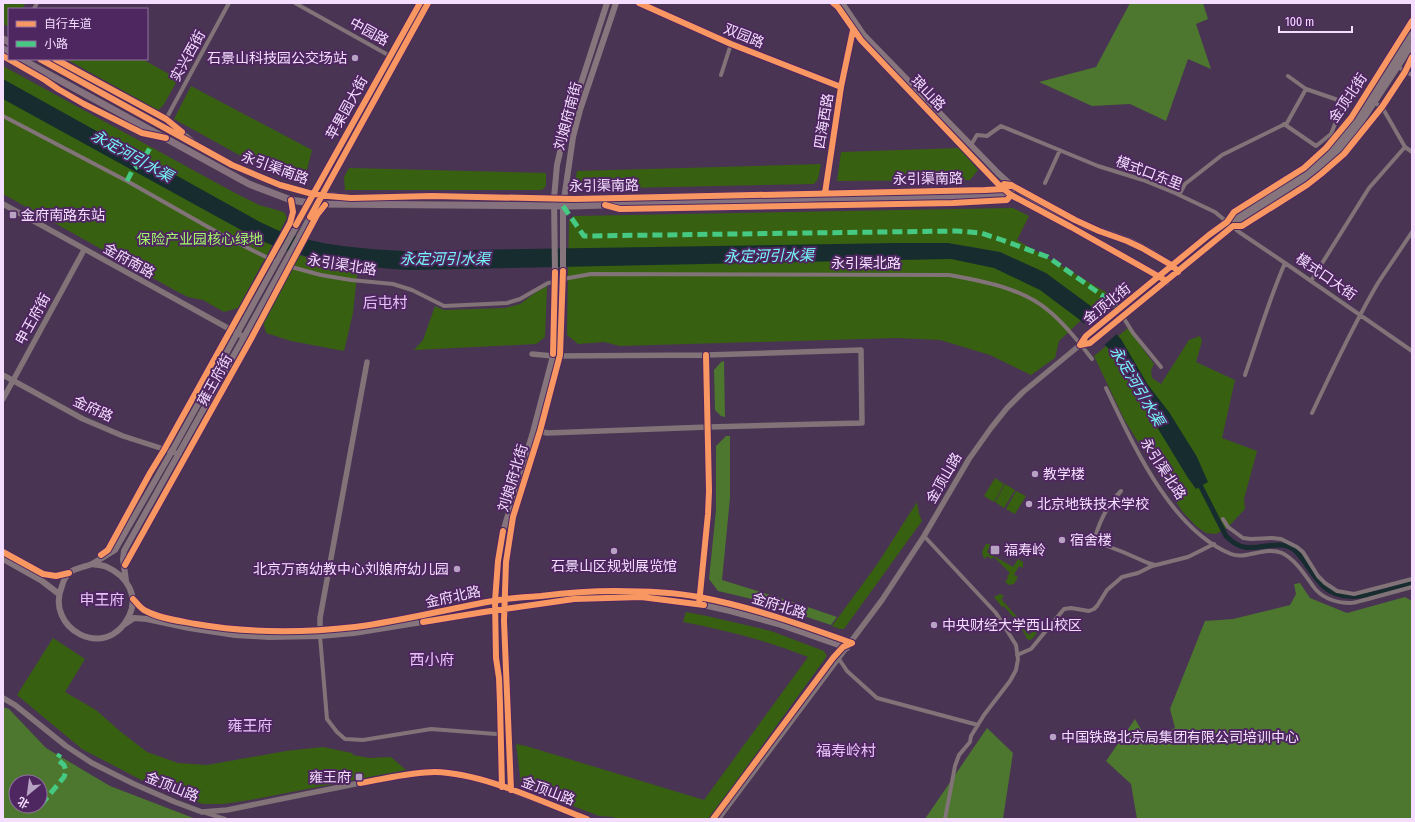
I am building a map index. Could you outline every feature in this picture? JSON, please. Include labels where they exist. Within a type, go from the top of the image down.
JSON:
[{"type":"main road","name":"苹果园大街","points":[[297,224],[420,3]]},
{"type":"main road","name":"苹果园大街","points":[[304,227],[428,3]]},
{"type":"main road","name":"刘娘府南街","points":[[555,238],[554,198],[557,165],[563,140],[607,3]]},
{"type":"main road","name":"刘娘府南街","points":[[563,271],[563,202],[573,137],[582,103],[616,3]]},
{"type":"main road","name":"琅山路","points":[[833,3],[838,7],[853,30],[866,46],[1011,195]]},
{"type":"main road","name":"琅山路","points":[[842,3],[863,34],[1011,185]]},
{"type":"main road","name":"金顶北街","points":[[1080,345],[1088,334],[1160,277],[1176,269],[1233,226],[1298,186],[1318,171],[1335,155],[1354,133],[1412,34]]},
{"type":"main road","name":"金顶北街","points":[[1080,345],[1090,343],[1166,282],[1176,269],[1209,235],[1227,222],[1304,174],[1326,157],[1372,101],[1398,67],[1412,45]]},
{"type":"main road","name":"永引渠南路","points":[[23,60],[249,184],[274,194],[308,203],[555,206],[563,202],[825,193],[985,190],[1004,188],[1011,185]]},
{"type":"main road","name":"永引渠南路","points":[[42,60],[232,165],[280,186],[313,194],[352,198],[432,196],[554,198],[563,202],[1011,195],[1072,227],[1160,277],[1166,282]]},
{"type":"main road","points":[[324,175],[325,180],[331,178]]},
{"type":"main road","points":[[1011,195],[1011,185],[1075,220],[1128,241],[1176,269]]},
{"type":"main road","points":[[297,224],[302,224],[304,227]]},
{"type":"main road","name":"雍王府街","points":[[92,564],[116,550],[172,452],[297,224]]},
{"type":"main road","name":"雍王府街","points":[[126,581],[124,551],[304,227]]},
{"type":"main road","name":"刘娘府北街","points":[[502,787],[499,678],[496,658],[495,610],[498,561],[502,537],[557,355],[555,238]]},
{"type":"main road","name":"刘娘府北街","points":[[510,790],[504,609],[506,562],[510,530],[540,431],[557,355],[563,271]]},
{"type":"main road","points":[[3,552],[43,574],[56,576],[69,573],[92,564],[106,566],[126,581],[133,594],[131,612],[125,624],[111,636],[103,639],[81,635],[73,630],[63,617],[59,594],[62,584],[69,573]]},
{"type":"main road","points":[[3,559],[42,581],[59,594]]},
{"type":"main road","name":"金府北路","points":[[125,624],[134,618],[147,619],[189,628],[235,635],[269,637],[320,633],[432,614],[448,609],[495,601],[576,592],[614,591],[670,593],[778,624],[845,648]]},
{"type":"main road","name":"金府北路","points":[[133,599],[146,611],[159,616],[212,627],[320,633],[354,633],[574,599],[641,597],[699,601],[790,620],[852,643]]},
{"type":"street","name":"实兴西街","points":[[166,120],[229,3]]},
{"type":"street","name":"中园路","points":[[294,3],[390,56]]},
{"type":"street","name":"双园路","points":[[639,3],[731,44],[841,87]]},
{"type":"street","name":"四海西路","points":[[825,193],[841,87],[853,30]]},
{"type":"street","points":[[721,75],[731,44]]},
{"type":"street","points":[[57,60],[166,120],[200,148]]},
{"type":"street","points":[[1398,67],[1412,75]]},
{"type":"street","points":[[1284,124],[1316,146],[1331,134],[1341,109],[1338,100],[1306,89],[1288,76]]},
{"type":"street","points":[[1179,195],[1184,184],[1222,155],[1286,123],[1306,89]]},
{"type":"street","points":[[1372,101],[1382,107],[1405,147],[1412,152]]},
{"type":"street","points":[[3,116],[127,181],[224,236],[276,260]]},
{"type":"street","name":"模式口东里","points":[[971,145],[978,135],[987,136],[1001,126],[1098,166],[1142,180],[1179,195],[1215,212],[1227,222]]},
{"type":"street","points":[[1312,281],[1369,188],[1405,147]]},
{"type":"street","points":[[1045,183],[1060,150]]},
{"type":"street","name":"金府南路","points":[[3,204],[244,337]]},
{"type":"street","name":"模式口大街","points":[[1227,222],[1239,232],[1412,351]]},
{"type":"street","points":[[1312,413],[1340,353],[1378,283],[1412,232]]},
{"type":"street","name":"申王府街","points":[[3,399],[84,250]]},
{"type":"street","points":[[1244,375],[1265,319],[1273,291],[1285,263]]},
{"type":"street","name":"永引渠北路","points":[[284,264],[328,276],[394,284],[412,290],[444,306],[507,303],[520,299],[548,283],[555,282]]},
{"type":"street","name":"永引渠北路","points":[[563,279],[591,274],[949,274],[984,281],[1024,295],[1048,310],[1065,326],[1092,359]]},
{"type":"street","points":[[1123,317],[1133,333],[1161,367]]},
{"type":"street","name":"金顶山路","points":[[852,643],[894,584],[976,447],[1007,408],[1042,376],[1080,345]]},
{"type":"street","points":[[532,354],[706,355],[861,350],[862,423],[547,433],[540,431]]},
{"type":"street","points":[[699,601],[708,514],[706,355]]},
{"type":"street","points":[[367,362],[320,618],[327,719],[337,732],[345,739],[363,740],[431,729],[501,733],[509,735]]},
{"type":"street","name":"金府路","points":[[3,375],[83,419],[123,436],[179,454]]},
{"type":"street","name":"永引渠北路","points":[[1106,388],[1133,444],[1171,505],[1201,535],[1214,544],[1236,555],[1271,550],[1283,554],[1297,565],[1316,590],[1329,600],[1351,603],[1412,587]]},
{"type":"street","points":[[1121,491],[1108,506],[1098,525],[1094,541],[1148,563],[1157,565]]},
{"type":"street","points":[[1223,519],[1228,527],[1242,538],[1272,538],[1297,547],[1303,552],[1318,576],[1337,591],[1354,594],[1412,579]]},
{"type":"street","points":[[924,536],[996,613],[1016,645],[1018,655],[1016,670],[1010,681],[978,725],[971,736],[970,742],[959,755],[955,766],[945,819]]},
{"type":"street","points":[[1018,655],[1032,649],[1064,609],[1071,608],[1089,611],[1094,609],[1098,606],[1106,590],[1122,577],[1138,573],[1157,565],[1188,557],[1214,544]]},
{"type":"street","points":[[713,819],[833,658],[852,643]]},
{"type":"street","points":[[718,819],[839,659],[845,648]]},
{"type":"street","points":[[839,659],[847,671],[877,698],[978,725]]},
{"type":"street","name":"金顶山路","points":[[3,698],[15,705],[66,746],[92,763],[134,784],[202,812],[227,810],[360,783],[415,773],[434,772],[455,774],[502,787],[587,819]]},
{"type":"street","points":[[202,812],[225,819]]},
{"type":"green space","points":[[3,3],[26,3],[23,8],[8,8],[8,26],[3,24]]},
{"type":"green space","points":[[1130,3],[1203,3],[1208,19],[1196,24],[1211,69],[1188,59],[1166,121],[1130,104],[1092,106],[1039,82],[1096,67]]},
{"type":"green space","points":[[68,60],[144,60],[178,79],[163,106],[158,110]]},
{"type":"green space","name":"保险产业园核心绿地","points":[[3,66],[235,193],[259,205],[284,212],[287,218],[238,308],[224,312],[203,300],[188,297],[3,194]]},
{"type":"green space","points":[[191,86],[312,150],[304,181],[279,177],[174,119]]},
{"type":"green space","points":[[960,148],[978,170],[970,180],[837,181],[841,152]]},
{"type":"green space","points":[[821,164],[818,179],[814,184],[577,189],[575,184],[577,171]]},
{"type":"green space","points":[[349,168],[546,173],[546,186],[542,190],[345,190],[344,177]]},
{"type":"green space","points":[[1013,208],[1029,216],[1017,240],[1109,294],[1059,341],[1055,358],[1031,375],[990,355],[940,340],[897,338],[620,346],[604,342],[578,344],[567,335],[569,220],[574,216]]},
{"type":"green space","points":[[299,255],[358,266],[353,313],[344,351],[291,341],[266,333],[263,321]]},
{"type":"green space","points":[[547,286],[545,337],[536,344],[414,350],[423,340],[435,306],[444,310],[505,308],[520,304]]},
{"type":"green space","points":[[1128,328],[1154,364],[1151,370],[1152,378],[1161,384],[1189,340],[1200,336],[1202,341],[1196,362],[1235,380],[1222,438],[1257,451],[1244,499],[1245,509],[1228,527],[1216,534],[1206,533],[1196,526],[1182,511],[1125,421],[1094,356]]},
{"type":"green space","points":[[724,361],[725,417],[721,416],[715,410],[714,370],[721,362]]},
{"type":"green space","points":[[726,436],[730,436],[730,498],[722,580],[837,617],[831,625],[756,600],[718,591],[709,579],[716,510],[716,446]]},
{"type":"green space","points":[[995,478],[1004,484],[994,502],[984,496]]},
{"type":"green space","points":[[1005,484],[1015,490],[1004,508],[995,502]]},
{"type":"green space","points":[[1016,491],[1026,496],[1015,514],[1006,509]]},
{"type":"green space","points":[[917,502],[922,521],[844,629],[832,626],[878,563]]},
{"type":"green space","points":[[986,544],[991,544],[987,552],[1013,567],[1018,559],[1023,562],[1023,568],[1019,566],[1014,575],[1018,577],[1014,584],[1009,585],[1005,582],[1010,573],[994,557],[991,559],[988,556],[984,559],[982,552]]},
{"type":"green space","points":[[1300,583],[1310,598],[1347,613],[1405,597],[1412,601],[1412,819],[1137,819],[1131,784],[1106,761],[1135,719],[1147,740],[1175,728],[1170,709],[1205,621],[1233,619],[1290,605],[1296,594],[1294,584]]},
{"type":"green space","points":[[1000,594],[1004,596],[1001,599],[1018,618],[1015,620],[1004,606],[1002,607],[994,597]]},
{"type":"green space","points":[[686,612],[771,631],[824,651],[827,656],[709,819],[617,819],[613,817],[599,816],[524,787],[521,783],[516,744],[704,800],[808,657],[747,636],[683,622]]},
{"type":"green space","points":[[1015,620],[1029,635],[1036,629],[1037,633],[1032,639],[1028,640]]},
{"type":"green space","points":[[53,638],[85,659],[65,692],[96,710],[147,752],[178,763],[207,765],[286,751],[323,747],[369,758],[391,757],[406,770],[250,800],[223,804],[203,804],[147,783],[82,749],[17,695]]},
{"type":"green space","points":[[3,707],[9,709],[46,748],[110,786],[196,819],[3,819]]},
{"type":"green space","points":[[987,728],[1013,753],[1003,819],[925,819]]},
{"type":"water","points":[[3,79],[260,222],[297,237],[327,244],[358,248],[405,251],[948,243],[1000,252],[1046,273],[1092,307],[1121,339],[1148,385],[1169,412],[1197,457],[1208,482],[1196,489],[1108,348],[1080,320],[1040,290],[994,268],[951,259],[408,270],[367,267],[328,261],[290,252],[252,236],[3,99]]},
{"type":"pier","points":[[1099,311],[1118,333],[1103,346],[1082,325]]},
{"type":"waterway","name":"永定河引水渠","points":[[1198,481],[1226,536],[1230,540],[1239,546],[1249,548],[1276,545],[1291,547],[1322,585],[1333,593],[1344,596],[1367,595],[1412,583]]},
{"type":"marked path","points":[[127,181],[132,171],[142,162],[151,146]]},
{"type":"marked path","points":[[563,206],[584,236],[957,231],[981,233],[1048,257],[1113,303],[1119,310]]},
{"type":"marked path","points":[[48,796],[64,777],[66,771],[64,765],[57,759],[60,754]]},
{"type":"cycle path","points":[[296,225],[420,3]]},
{"type":"cycle path","points":[[310,217],[428,3]]},
{"type":"cycle path","points":[[639,3],[731,44],[841,87]]},
{"type":"cycle path","points":[[833,3],[838,7],[861,40],[998,184],[1011,195],[1165,280]]},
{"type":"cycle path","points":[[1080,345],[1086,336],[1209,235],[1227,222],[1234,212],[1304,168],[1326,148],[1351,118],[1412,21]]},
{"type":"cycle path","points":[[825,193],[841,87],[853,30]]},
{"type":"cycle path","points":[[3,56],[8,59]]},
{"type":"cycle path","points":[[1080,345],[1090,343],[1233,226],[1242,226],[1307,185],[1321,174],[1344,154],[1382,107],[1405,72],[1412,57]]},
{"type":"cycle path","points":[[10,60],[84,104],[142,133],[166,138]]},
{"type":"cycle path","points":[[42,60],[232,165],[280,185],[309,193],[328,196],[351,198],[432,196],[574,199],[985,190],[1004,189],[1011,185]]},
{"type":"cycle path","points":[[57,60],[166,119],[182,132]]},
{"type":"cycle path","points":[[1004,184],[1011,185],[1075,220],[1142,248],[1173,266],[1178,272]]},
{"type":"cycle path","points":[[605,205],[620,209],[953,203],[1007,200],[1011,195]]},
{"type":"cycle path","points":[[101,555],[108,550],[290,223],[293,212],[291,200]]},
{"type":"cycle path","points":[[125,565],[251,339],[317,215],[325,205]]},
{"type":"cycle path","points":[[511,790],[504,621],[506,562],[513,517],[540,431],[560,355],[563,271]]},
{"type":"cycle path","points":[[553,354],[555,272]]},
{"type":"cycle path","points":[[699,604],[709,491],[706,355]]},
{"type":"cycle path","points":[[502,787],[495,601],[498,561],[503,531]]},
{"type":"cycle path","points":[[3,552],[43,574],[56,576],[69,573]]},
{"type":"cycle path","points":[[133,599],[146,611],[177,621],[235,629],[296,631],[355,627],[511,598],[596,591],[657,592],[699,597],[758,611],[852,643]]},
{"type":"cycle path","points":[[423,622],[574,599],[641,597],[704,605]]},
{"type":"cycle path","points":[[713,819],[833,658],[843,647],[852,643]]},
{"type":"cycle path","points":[[360,783],[416,773],[435,772],[473,777],[532,797],[587,819]]},
{"type":"place","name":"石景山科技园公交场站","points":[[355,58]]},
{"type":"place","name":"金府南路东站","points":[[13,215]]},
{"type":"place","name":"教学楼","points":[[1035,474]]},
{"type":"place","name":"北京地铁技术学校","points":[[1029,504]]},
{"type":"place","name":"宿舍楼","points":[[1062,540]]},
{"type":"place","name":"福寿岭","points":[[995,550]]},
{"type":"place","name":"石景山区规划展览馆","points":[[614,551]]},
{"type":"place","name":"北京万商幼教中心刘娘府幼儿园","points":[[457,569]]},
{"type":"place","name":"中央财经大学西山校区","points":[[934,625]]},
{"type":"place","name":"中国铁路北京局集团有限公司培训中心","points":[[1053,737]]},
{"type":"place","name":"雍王府","points":[[359,777]]},
{"type":"district","name":"后屯村","points":[[385,303]]},
{"type":"district","name":"申王府","points":[[102,600]]},
{"type":"district","name":"西小府","points":[[432,660]]},
{"type":"district","name":"雍王府","points":[[250,726]]},
{"type":"district","name":"福寿岭村","points":[[846,751]]}]
